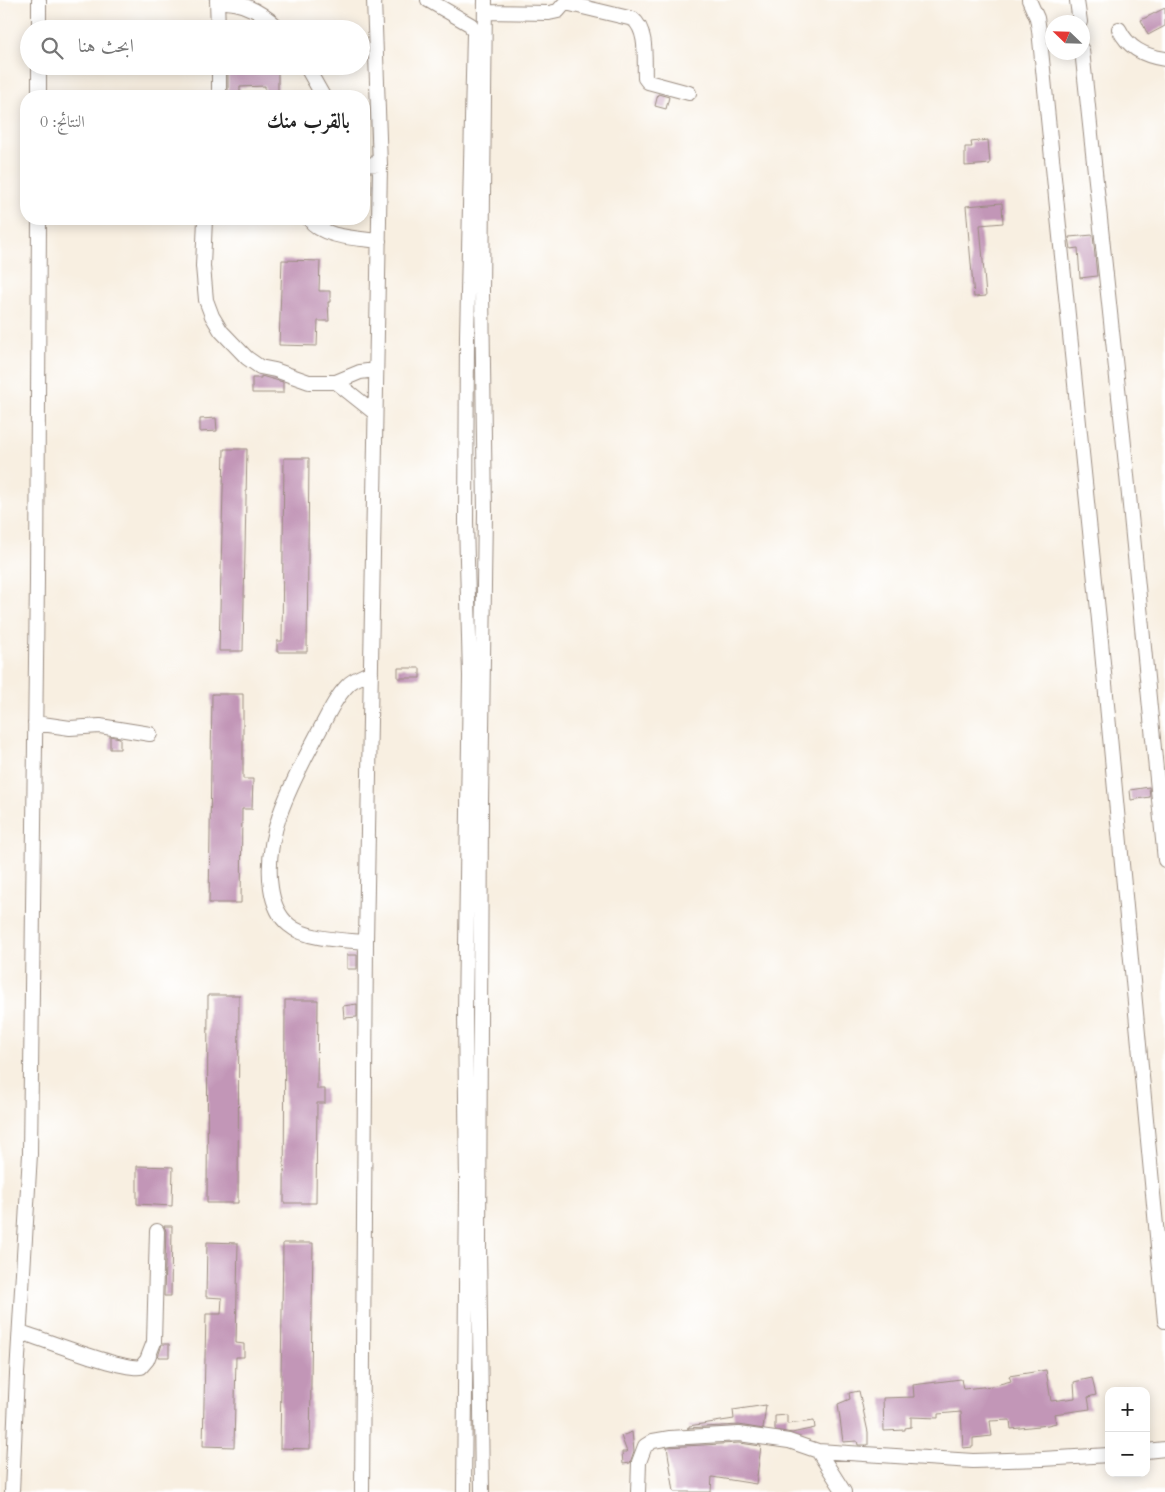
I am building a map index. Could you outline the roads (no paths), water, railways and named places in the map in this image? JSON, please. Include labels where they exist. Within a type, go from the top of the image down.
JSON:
[{"type":"street","points":[[38,20],[39,0]]},
{"type":"street","points":[[362,1492],[366,942],[380,165],[374,0]]},
{"type":"street","points":[[428,0],[471,26],[474,33],[466,453],[470,676],[465,1013],[467,1186],[464,1492]]},
{"type":"street","points":[[1029,0],[1037,18],[1042,58],[1099,620],[1165,1321]]},
{"type":"street","points":[[218,20],[217,1],[234,2],[244,5],[270,20]]},
{"type":"street","points":[[1077,1],[1079,15]]},
{"type":"street","points":[[482,1492],[478,1243],[485,512],[482,291],[485,6],[549,13],[558,11],[564,4],[570,4],[633,19],[639,24],[642,35],[645,78],[648,82],[690,93]]},
{"type":"street","points":[[1119,29],[1123,38],[1141,53],[1165,59]]},
{"type":"street","points":[[1083,60],[1122,425],[1165,860]]},
{"type":"street","points":[[39,75],[39,90]]},
{"type":"street","points":[[219,75],[219,90]]},
{"type":"street","points":[[311,75],[320,90]]},
{"type":"street","points":[[370,164],[380,165]]},
{"type":"street","points":[[12,1492],[30,1154],[39,225]]},
{"type":"street","points":[[205,225],[204,286],[206,300],[212,316],[221,331],[247,358],[260,367],[310,382],[336,382],[360,372],[375,370]]},
{"type":"street","points":[[314,225],[325,232],[379,241]]},
{"type":"street","points":[[336,382],[375,413]]},
{"type":"street","points":[[366,942],[304,933],[289,926],[280,915],[273,897],[269,871],[272,844],[279,816],[308,752],[338,696],[349,683],[371,672]]},
{"type":"street","points":[[35,723],[70,728],[100,726],[150,734]]},
{"type":"street","points":[[20,1332],[114,1363],[132,1368],[141,1367],[147,1360],[154,1342],[157,1231]]},
{"type":"street","points":[[638,1492],[641,1456],[645,1446],[654,1441],[670,1438],[740,1434],[789,1441],[818,1451],[973,1461],[1105,1455]]},
{"type":"street","points":[[1150,1451],[1165,1449]]},
{"type":"street","points":[[818,1451],[844,1492]]}]
